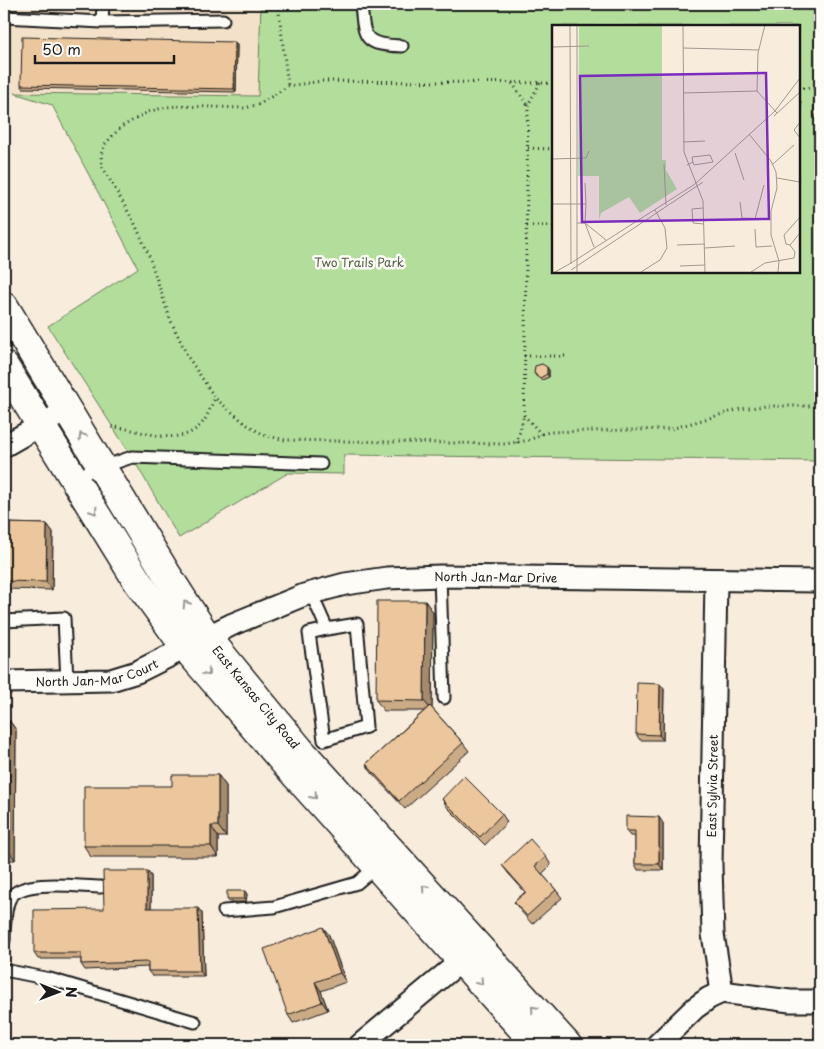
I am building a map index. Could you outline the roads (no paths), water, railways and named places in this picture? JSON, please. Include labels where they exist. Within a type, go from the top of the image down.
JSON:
[{"type":"main road","name":"East Kansas City Road","points":[[4,306],[102,468],[225,696],[377,866],[567,1045]]},
{"type":"main road","name":"East Kansas City Road","points":[[4,366],[138,582],[196,642],[315,748],[537,1045]]},
{"type":"street","points":[[4,446],[67,410]]},
{"type":"street","name":"North Jan-Mar Drive","points":[[196,642],[233,624],[312,593],[345,584],[370,580],[440,576],[820,581]]},
{"type":"street","name":"East Sylvia Street","points":[[716,580],[711,865],[713,934],[722,992]]},
{"type":"street","name":"North Jan-Mar Court","points":[[4,682],[111,680],[137,672],[196,642]]},
{"type":"street","points":[[360,1045],[470,954]]},
{"type":"street","points":[[657,1045],[695,1008],[722,992],[790,1001],[820,1001]]},
{"type":"lane","points":[[102,22],[103,4]]},
{"type":"lane","points":[[361,4],[363,26],[367,36],[382,46],[402,46]]},
{"type":"lane","points":[[4,18],[102,22],[223,20]]},
{"type":"lane","points":[[73,477],[132,458],[320,464]]},
{"type":"lane","points":[[440,576],[444,698]]},
{"type":"lane","points":[[312,593],[327,629]]},
{"type":"lane","points":[[4,621],[64,618],[67,681]]},
{"type":"lane","points":[[357,624],[366,727],[315,748],[309,634],[327,629],[357,624]]},
{"type":"lane","points":[[224,911],[274,907],[357,883],[377,866]]},
{"type":"lane","points":[[4,940],[4,922],[10,898],[21,889],[36,885],[101,888]]},
{"type":"lane","points":[[4,970],[50,979],[195,1022]]},
{"type":"park label","name":"Two Trails Park","points":[[359,262]]}]
